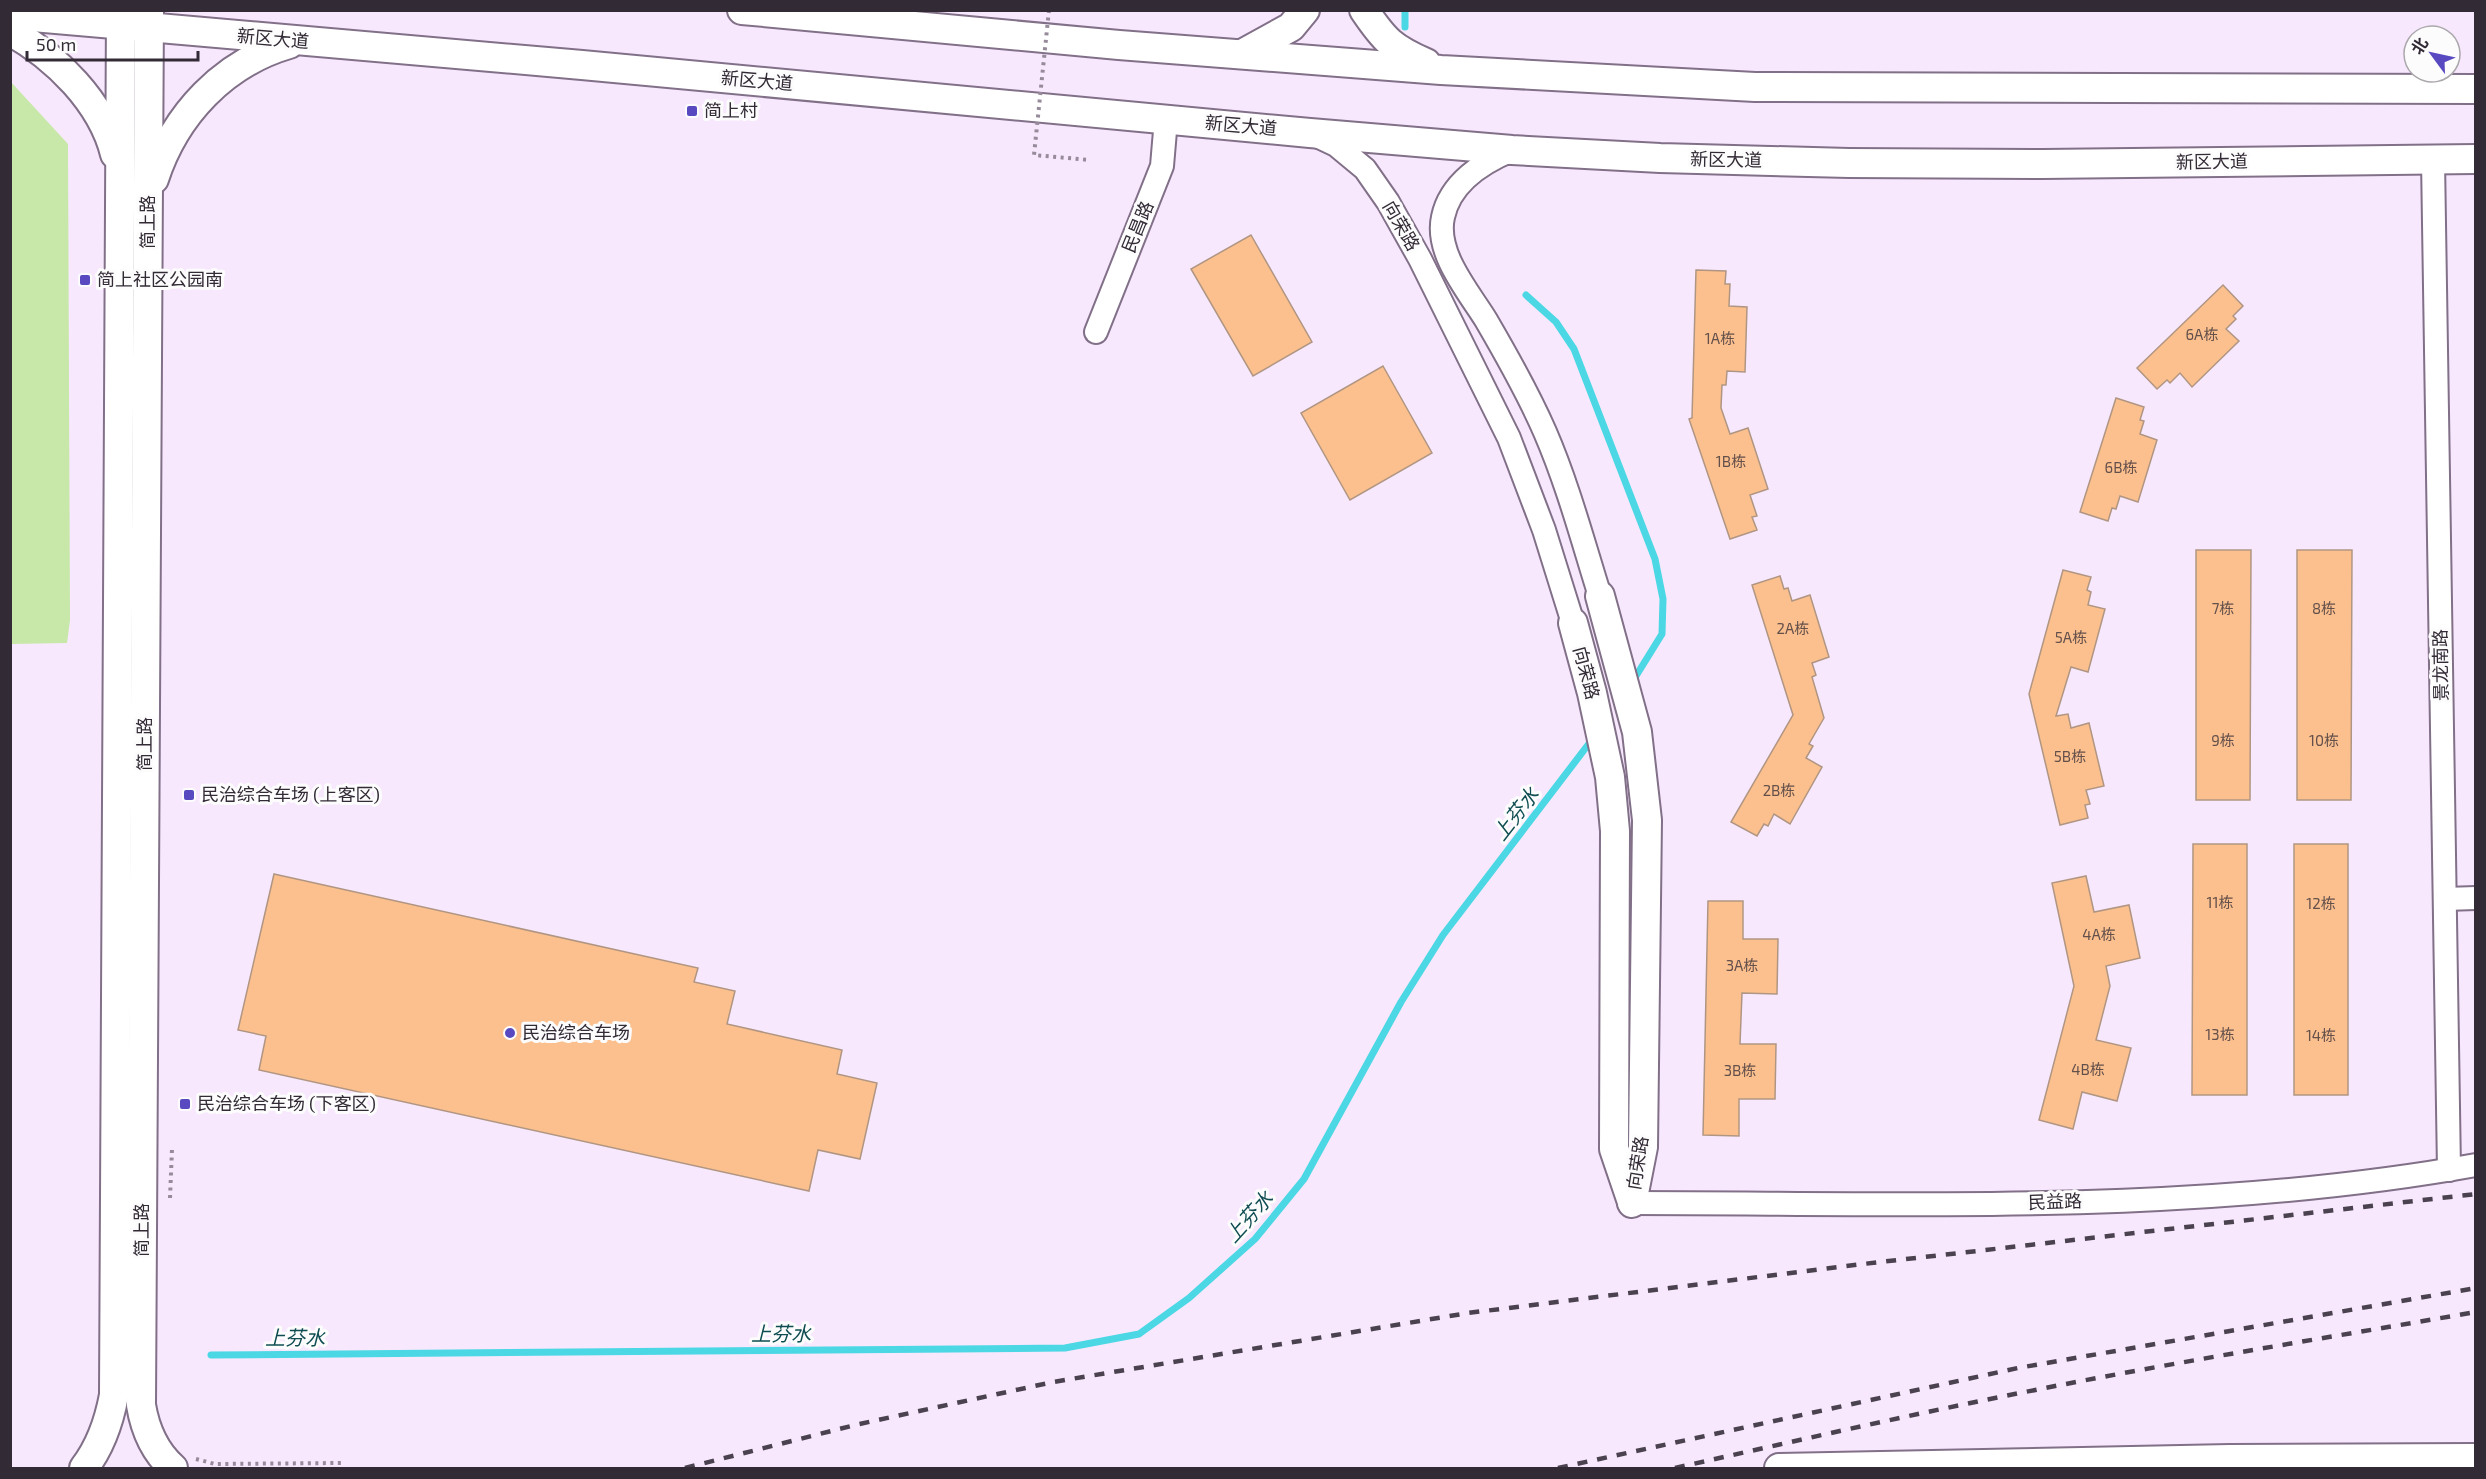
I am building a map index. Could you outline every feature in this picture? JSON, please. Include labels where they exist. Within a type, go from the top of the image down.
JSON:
[{"type":"main road","points":[[742,10],[1242,54],[1556,78],[1779,88],[2475,89]]},
{"type":"main road","points":[[1242,54],[1291,27],[1305,10]]},
{"type":"main road","points":[[1364,10],[1378,31],[1396,50],[1441,70]]},
{"type":"main road","name":"新区大道","points":[[10,15],[135,19],[299,41],[1512,150],[1660,158],[1860,164],[2475,159]]},
{"type":"main road","name":"简上路","points":[[84,1468],[100,1443],[114,1395],[121,181],[135,19]]},
{"type":"main road","name":"简上路","points":[[135,19],[148,202],[141,1405],[144,1421],[153,1442],[184,1464]]},
{"type":"main road","points":[[10,31],[43,52],[93,106],[105,125],[112,143],[121,181]]},
{"type":"main road","points":[[148,202],[158,166],[166,148],[184,118],[202,96],[247,61],[299,41]]},
{"type":"main road","name":"向荣路","points":[[1600,597],[1637,732],[1647,820],[1643,1148],[1632,1203]]},
{"type":"main road","name":"向荣路","points":[[1573,623],[1592,693],[1610,777],[1616,871],[1614,1149],[1632,1203]]},
{"type":"main road","points":[[1779,1468],[2218,1459],[2475,1458]]},
{"type":"street","name":"民昌路","points":[[1096,332],[1162,166],[1166,119]]},
{"type":"street","name":"向荣路","points":[[1310,133],[1336,145],[1365,169],[1388,202],[1420,259],[1509,438],[1544,530],[1573,623]]},
{"type":"street","name":"向荣路","points":[[1512,150],[1485,161],[1453,194],[1443,217],[1443,240],[1452,263],[1510,361],[1546,434],[1600,597]]},
{"type":"street","name":"景龙南路","points":[[2433,160],[2449,1170]]},
{"type":"street","points":[[2445,899],[2475,898]]},
{"type":"street","name":"民益路","points":[[1632,1203],[2025,1204],[2204,1197],[2414,1176],[2475,1165]]},
{"type":"path","points":[[1049,10],[1035,154],[1090,160]]},
{"type":"path","points":[[170,1206],[172,1149]]},
{"type":"path","points":[[184,1464],[341,1463]]},
{"type":"green space","points":[[11,82],[68,144],[70,620],[67,643],[11,644]]},
{"type":"building","points":[[1251,235],[1312,342],[1253,376],[1191,269]]},
{"type":"building","points":[[1696,270],[1726,271],[1725,284],[1730,284],[1729,306],[1747,307],[1745,372],[1727,371],[1726,385],[1722,385],[1721,408],[1730,434],[1748,428],[1768,489],[1750,495],[1757,516],[1752,517],[1757,530],[1730,539],[1689,419],[1692,418]]},
{"type":"building","points":[[2223,285],[2243,306],[2233,316],[2236,319],[2226,329],[2239,341],[2192,387],[2180,373],[2170,383],[2167,380],[2157,389],[2137,368]]},
{"type":"building","points":[[1383,366],[1432,453],[1350,500],[1301,413]]},
{"type":"building","points":[[2116,398],[2144,407],[2140,420],[2144,421],[2140,434],[2157,440],[2138,502],[2120,496],[2116,509],[2112,508],[2108,521],[2080,512]]},
{"type":"building","points":[[2196,550],[2251,550],[2250,800],[2196,800]]},
{"type":"building","points":[[2297,550],[2352,550],[2351,800],[2297,800]]},
{"type":"building","points":[[2063,570],[2091,577],[2087,590],[2091,592],[2088,605],[2105,609],[2088,672],[2071,667],[2056,716],[2068,714],[2071,728],[2089,723],[2104,786],[2086,790],[2090,804],[2085,805],[2088,818],[2060,825],[2029,694]]},
{"type":"building","points":[[1780,576],[1784,589],[1788,588],[1792,601],[1810,595],[1829,657],[1812,663],[1816,675],[1812,677],[1824,718],[1809,744],[1813,746],[1806,758],[1822,767],[1790,824],[1774,814],[1768,826],[1764,824],[1757,836],[1731,822],[1793,715],[1752,585]]},
{"type":"building","points":[[2193,844],[2247,844],[2247,1095],[2192,1095]]},
{"type":"building","points":[[2294,844],[2348,844],[2348,1095],[2294,1095]]},
{"type":"building","name":"民治综合车场","points":[[274,874],[698,968],[694,982],[735,991],[727,1024],[842,1050],[837,1074],[877,1083],[860,1159],[818,1150],[809,1191],[259,1070],[266,1036],[238,1030]]},
{"type":"building","points":[[2086,876],[2094,912],[2129,905],[2140,958],[2106,966],[2110,986],[2096,1040],[2131,1048],[2117,1101],[2082,1092],[2073,1129],[2039,1120],[2074,986],[2052,883]]},
{"type":"building","points":[[1708,901],[1743,901],[1743,939],[1778,939],[1777,994],[1742,993],[1740,1044],[1776,1044],[1775,1099],[1739,1099],[1739,1136],[1703,1135]]},
{"type":"waterway","name":"上芬水","points":[[1405,10],[1405,27]]},
{"type":"waterway","name":"上芬水","points":[[1526,295],[1556,322],[1574,349],[1655,559],[1663,599],[1662,634],[1631,684]]},
{"type":"waterway","name":"上芬水","points":[[211,1355],[1065,1348],[1139,1334],[1189,1298],[1255,1239],[1304,1179],[1401,1002],[1443,935],[1594,737]]},
{"type":"railway","points":[[685,1468],[855,1425],[1053,1382],[1468,1313],[1863,1264],[2476,1194]]},
{"type":"railway","points":[[1558,1468],[2018,1368],[2476,1288]]},
{"type":"railway","points":[[1675,1468],[1893,1419],[2081,1381],[2476,1312]]},
{"type":"place","name":"简上村","points":[[692,111]]},
{"type":"place","name":"简上社区公园南","points":[[85,280]]},
{"type":"place","name":"民治综合车场 (上客区)","points":[[189,795]]},
{"type":"place","name":"民治综合车场","points":[[510,1033]]},
{"type":"place","name":"民治综合车场 (下客区)","points":[[185,1104]]}]
